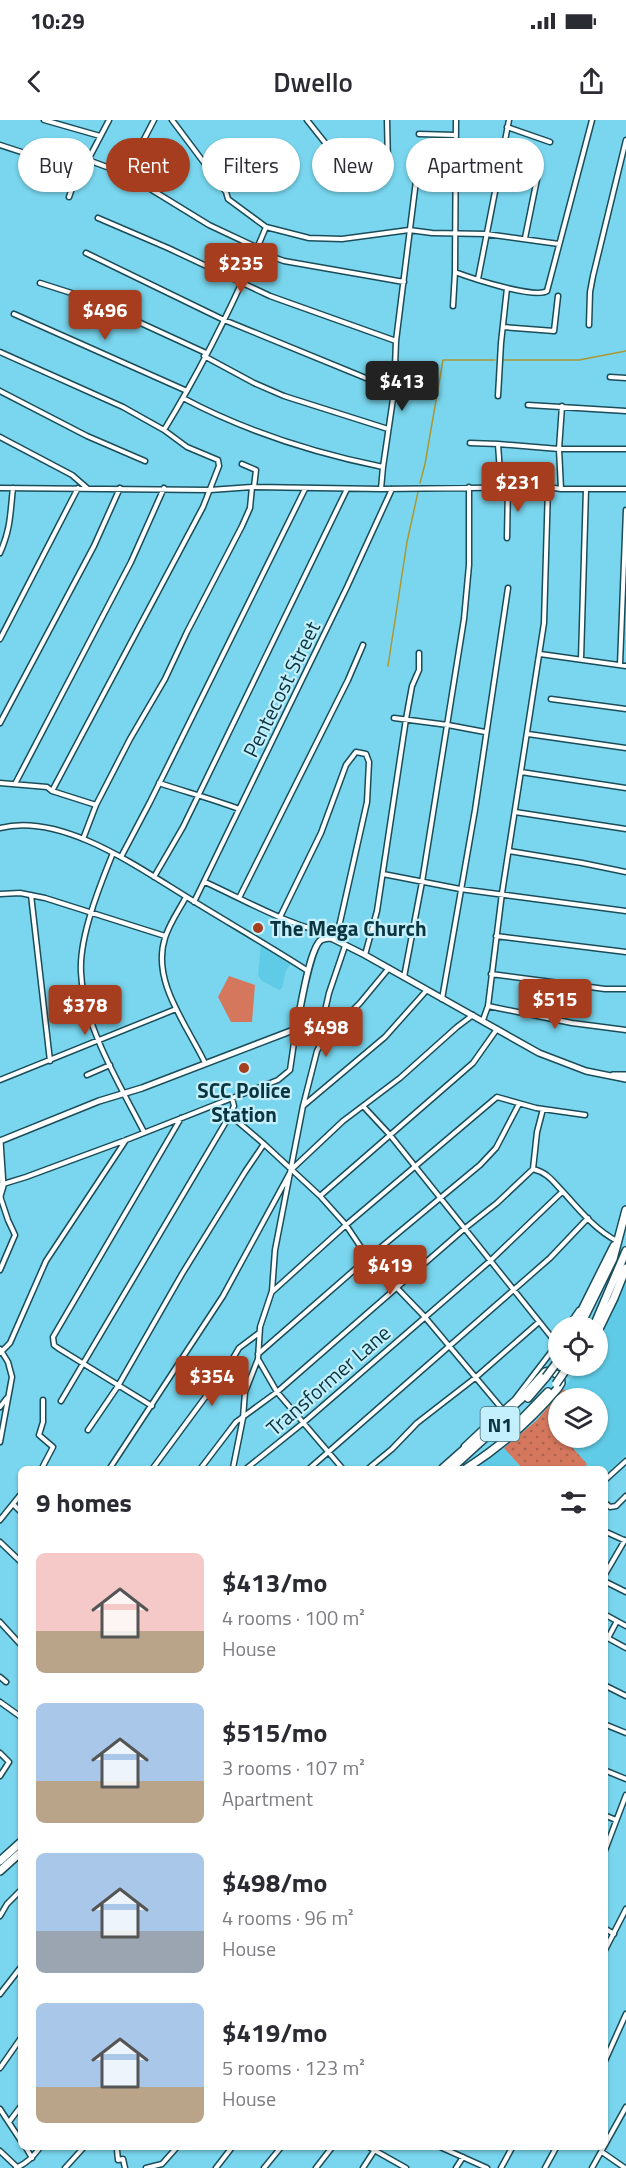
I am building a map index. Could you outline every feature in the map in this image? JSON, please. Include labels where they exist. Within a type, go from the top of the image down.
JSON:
[{"type":"highway","points":[[585,1316],[601,1286],[618,1242],[626,1210]]},
{"type":"highway","points":[[579,1316],[611,1249],[618,1242]]},
{"type":"highway","points":[[598,1316],[626,1251]]},
{"type":"highway","points":[[606,1316],[626,1268]]},
{"type":"highway","points":[[445,1466],[521,1399],[545,1372],[551,1371],[560,1376],[561,1383],[558,1388],[528,1419],[496,1450],[470,1466]]},
{"type":"highway","name":"N1","points":[[454,1466],[510,1415],[548,1374]]},
{"type":"highway","name":"N1","points":[[469,1466],[517,1424],[561,1376]]},
{"type":"highway","points":[[0,1861],[18,1845]]},
{"type":"highway","points":[[0,1871],[18,1856]]},
{"type":"street","points":[[44,120],[100,136]]},
{"type":"street","points":[[94,148],[109,120]]},
{"type":"street","points":[[145,138],[154,120]]},
{"type":"street","points":[[172,120],[226,192],[228,199],[266,227],[300,237],[342,239],[409,230],[486,234],[559,244]]},
{"type":"street","points":[[306,120],[321,138]]},
{"type":"street","points":[[387,120],[387,138]]},
{"type":"street","points":[[455,138],[456,120]]},
{"type":"street","points":[[505,138],[509,120]]},
{"type":"street","points":[[455,272],[507,288],[544,293],[548,288],[592,120]]},
{"type":"street","points":[[507,127],[550,142]]},
{"type":"street","points":[[419,134],[455,135]]},
{"type":"street","points":[[589,325],[593,276],[626,140]]},
{"type":"street","points":[[0,145],[18,151]]},
{"type":"street","points":[[69,197],[71,192]]},
{"type":"street","points":[[155,192],[209,225],[285,261],[404,282]]},
{"type":"street","points":[[381,489],[382,467],[394,392],[396,341],[415,192]]},
{"type":"street","points":[[453,306],[456,234],[454,192]]},
{"type":"street","points":[[478,279],[495,192]]},
{"type":"street","points":[[525,238],[534,192]]},
{"type":"street","points":[[98,218],[294,305],[396,341]]},
{"type":"street","points":[[164,430],[224,320],[266,227]]},
{"type":"street","points":[[86,253],[224,320],[378,383],[394,392]]},
{"type":"street","points":[[40,283],[92,300],[205,354],[254,383],[284,396],[388,429]]},
{"type":"street","points":[[498,396],[507,288]]},
{"type":"street","points":[[502,327],[554,331],[558,296]]},
{"type":"street","points":[[14,314],[187,391]]},
{"type":"street","points":[[0,362],[2,353],[123,407],[164,430],[187,447],[218,460],[219,466],[210,490],[147,613],[52,791]]},
{"type":"street","points":[[610,377],[626,378]]},
{"type":"street","points":[[0,391],[87,436],[146,461]]},
{"type":"street","points":[[183,398],[212,413],[321,453],[382,467]]},
{"type":"street","points":[[528,405],[626,411]]},
{"type":"street","points":[[561,489],[559,449],[562,406]]},
{"type":"street","points":[[0,437],[72,475],[87,488]]},
{"type":"street","points":[[470,443],[559,449],[626,449]]},
{"type":"street","points":[[498,444],[501,487]]},
{"type":"street","points":[[83,839],[96,805],[130,739],[165,679],[250,508],[256,470],[242,464]]},
{"type":"street","points":[[0,482],[2,488],[210,490],[253,487],[305,489],[548,487],[626,489]]},
{"type":"street","points":[[404,978],[448,725],[468,582],[469,487]]},
{"type":"street","points":[[507,538],[508,487]]},
{"type":"street","points":[[483,1020],[488,1006],[502,893],[540,654],[546,595],[548,487]]},
{"type":"street","points":[[0,553],[11,521],[13,488]]},
{"type":"street","points":[[0,639],[78,488]]},
{"type":"street","points":[[0,723],[94,546],[120,488]]},
{"type":"street","points":[[15,784],[131,562],[164,488]]},
{"type":"street","points":[[120,857],[305,489]]},
{"type":"street","points":[[154,877],[172,847],[251,689],[347,489]]},
{"type":"street","name":"Pentecost Street","points":[[194,902],[392,489]]},
{"type":"street","points":[[580,659],[586,489]]},
{"type":"street","points":[[540,654],[623,665],[626,510]]},
{"type":"street","points":[[442,999],[475,810],[508,588]]},
{"type":"street","points":[[239,898],[348,680],[363,645]]},
{"type":"street","points":[[365,955],[375,921],[406,719],[412,686],[419,670],[419,652]]},
{"type":"street","points":[[551,699],[626,710]]},
{"type":"street","points":[[394,718],[486,732]]},
{"type":"street","points":[[528,734],[626,748]]},
{"type":"street","points":[[280,917],[321,833],[346,765],[356,752],[366,754],[369,762],[367,802],[337,938]]},
{"type":"street","points":[[521,772],[626,788]]},
{"type":"street","points":[[0,783],[46,787],[96,805]]},
{"type":"street","points":[[159,783],[239,809]]},
{"type":"street","points":[[515,812],[626,829]]},
{"type":"street","points":[[0,828],[29,825],[83,839],[120,857],[308,971]]},
{"type":"street","points":[[509,851],[626,872]]},
{"type":"street","points":[[113,853],[84,941],[81,971],[85,1000],[99,1042],[144,1132]]},
{"type":"street","points":[[383,874],[460,889],[626,911]]},
{"type":"street","points":[[205,882],[280,917],[337,938],[345,946],[483,1020],[521,1044],[563,1063],[626,1077]]},
{"type":"street","points":[[0,894],[31,895],[165,936]]},
{"type":"street","points":[[31,895],[50,1061]]},
{"type":"street","points":[[186,897],[165,936],[162,971],[176,1010],[204,1063]]},
{"type":"street","points":[[496,936],[626,952]]},
{"type":"street","points":[[1,1185],[126,1140],[285,1076],[290,1070],[296,1029],[312,955],[320,941],[337,938]]},
{"type":"street","points":[[322,1042],[321,1028],[329,993],[345,946]]},
{"type":"street","points":[[233,1466],[243,1418],[245,1392],[258,1357],[259,1333],[272,1291],[275,1250],[291,1164],[317,1051],[322,1042],[360,1003],[389,968]]},
{"type":"street","points":[[491,974],[605,989],[626,989]]},
{"type":"street","points":[[303,1106],[385,1037],[426,991]]},
{"type":"street","points":[[488,1006],[572,1023],[626,1030]]},
{"type":"street","points":[[0,1080],[176,1010]]},
{"type":"street","points":[[111,1466],[223,1296],[292,1168],[343,1121],[400,1078],[457,1027],[474,1015]]},
{"type":"street","points":[[0,1270],[15,1235],[0,1196],[0,1140],[296,1029]]},
{"type":"street","points":[[320,1196],[473,1063],[497,1029]]},
{"type":"street","points":[[87,1075],[110,1065]]},
{"type":"street","points":[[272,1291],[497,1097],[543,1109],[585,1114]]},
{"type":"street","points":[[61,1401],[230,1115],[234,1106],[232,1098]]},
{"type":"street","points":[[258,1357],[368,1258],[480,1165],[496,1148],[519,1104]]},
{"type":"street","points":[[363,1106],[390,1135],[548,1333]]},
{"type":"street","points":[[203,1466],[236,1422],[278,1392],[532,1169],[543,1109]]},
{"type":"street","points":[[230,1115],[292,1168],[320,1196],[346,1226],[368,1258],[424,1316],[503,1410]]},
{"type":"street","points":[[152,1406],[82,1365],[54,1345],[53,1337],[181,1118]]},
{"type":"street","points":[[0,1442],[12,1377],[8,1362],[1,1351],[10,1342],[46,1261],[126,1140]]},
{"type":"street","points":[[88,1430],[118,1386],[182,1274],[264,1144]]},
{"type":"street","points":[[532,1169],[541,1171],[550,1177],[588,1218],[618,1242]]},
{"type":"street","name":"Transformer Lane","points":[[249,1466],[303,1423],[490,1261],[562,1192]]},
{"type":"street","points":[[313,1466],[515,1290],[588,1218]]},
{"type":"street","points":[[574,1316],[606,1263]]},
{"type":"street","points":[[371,1466],[426,1415],[475,1378],[540,1322]]},
{"type":"street","points":[[154,1466],[239,1348],[259,1333]]},
{"type":"street","points":[[258,1357],[278,1392],[340,1466]]},
{"type":"street","points":[[460,1453],[465,1444],[514,1399],[548,1358]]},
{"type":"street","points":[[0,1407],[9,1396]]},
{"type":"street","points":[[43,1400],[44,1422],[39,1435],[53,1447],[43,1466]]},
{"type":"street","points":[[608,1477],[626,1461]]},
{"type":"street","points":[[608,1505],[613,1507],[626,1496]]},
{"type":"street","points":[[0,1520],[18,1498]]},
{"type":"street","points":[[13,1504],[18,1509]]},
{"type":"street","points":[[608,1533],[625,1541],[608,1569]]},
{"type":"street","points":[[0,1542],[18,1559]]},
{"type":"street","points":[[608,1583],[626,1592]]},
{"type":"street","points":[[608,1616],[626,1626]]},
{"type":"street","points":[[608,1634],[617,1621]]},
{"type":"street","points":[[0,1622],[18,1642]]},
{"type":"street","points":[[0,1631],[4,1627]]},
{"type":"street","points":[[608,1638],[626,1648]]},
{"type":"street","points":[[0,1677],[6,1682]]},
{"type":"street","points":[[608,1687],[626,1696]]},
{"type":"street","points":[[0,1702],[18,1715]]},
{"type":"street","points":[[608,1726],[626,1733]]},
{"type":"street","points":[[0,1753],[9,1762],[0,1776]]},
{"type":"street","points":[[608,1772],[626,1779]]},
{"type":"street","points":[[608,1842],[626,1795]]},
{"type":"street","points":[[608,1817],[616,1820]]},
{"type":"street","points":[[0,1916],[7,1904],[18,1893]]},
{"type":"street","points":[[608,1945],[626,1909]]},
{"type":"street","points":[[608,1930],[614,1934]]},
{"type":"street","points":[[0,1994],[18,1971]]},
{"type":"street","points":[[608,2054],[626,2014]]},
{"type":"street","points":[[0,2068],[18,2042]]},
{"type":"street","points":[[608,2141],[626,2107]]},
{"type":"street","points":[[0,2109],[18,2136]]},
{"type":"street","points":[[9,2122],[18,2110]]},
{"type":"street","points":[[27,2150],[32,2158]]},
{"type":"street","points":[[0,2151],[17,2168],[24,2165],[38,2150]]},
{"type":"street","points":[[65,2168],[81,2150]]},
{"type":"street","points":[[117,2150],[118,2160],[123,2159],[125,2168]]},
{"type":"street","points":[[146,2168],[162,2164],[174,2150]]},
{"type":"street","points":[[216,2168],[230,2150]]},
{"type":"street","points":[[264,2168],[279,2150]]},
{"type":"street","points":[[316,2168],[330,2150]]},
{"type":"street","points":[[447,2150],[487,2168]]},
{"type":"street","points":[[501,2168],[511,2150]]},
{"type":"street","points":[[545,2168],[555,2150]]},
{"type":"street","points":[[363,2168],[374,2151],[406,2168]]},
{"type":"street","points":[[592,2168],[602,2152],[624,2168]]},
{"type":"street","points":[[456,2168],[463,2157]]},
{"type":"shaded area","points":[[261,944],[292,963],[286,970],[282,988],[279,990],[262,981],[258,975]]},
{"type":"shaded area","points":[[229,976],[255,985],[252,1022],[231,1022],[218,997]]},
{"type":"shaded area","points":[[626,1272],[626,1455],[608,1472],[608,1466],[586,1466],[587,1464],[573,1448],[608,1448],[608,1388],[564,1388],[573,1376],[608,1376],[606,1316]]},
{"type":"shaded area","points":[[548,1407],[548,1448],[573,1448],[587,1464],[586,1466],[520,1466],[504,1448],[537,1420]]},
{"type":"shaded area","points":[[504,1448],[519,1465],[517,1466],[479,1466]]},
{"type":"waterway","points":[[501,360],[579,360],[626,351]]},
{"type":"waterway","points":[[420,483],[443,360],[495,360]]},
{"type":"waterway","points":[[388,666],[407,542],[418,492]]},
{"type":"place","name":"The Mega Church","points":[[258,928]]},
{"type":"place","name":"SCC Police Station","points":[[244,1068]]}]
